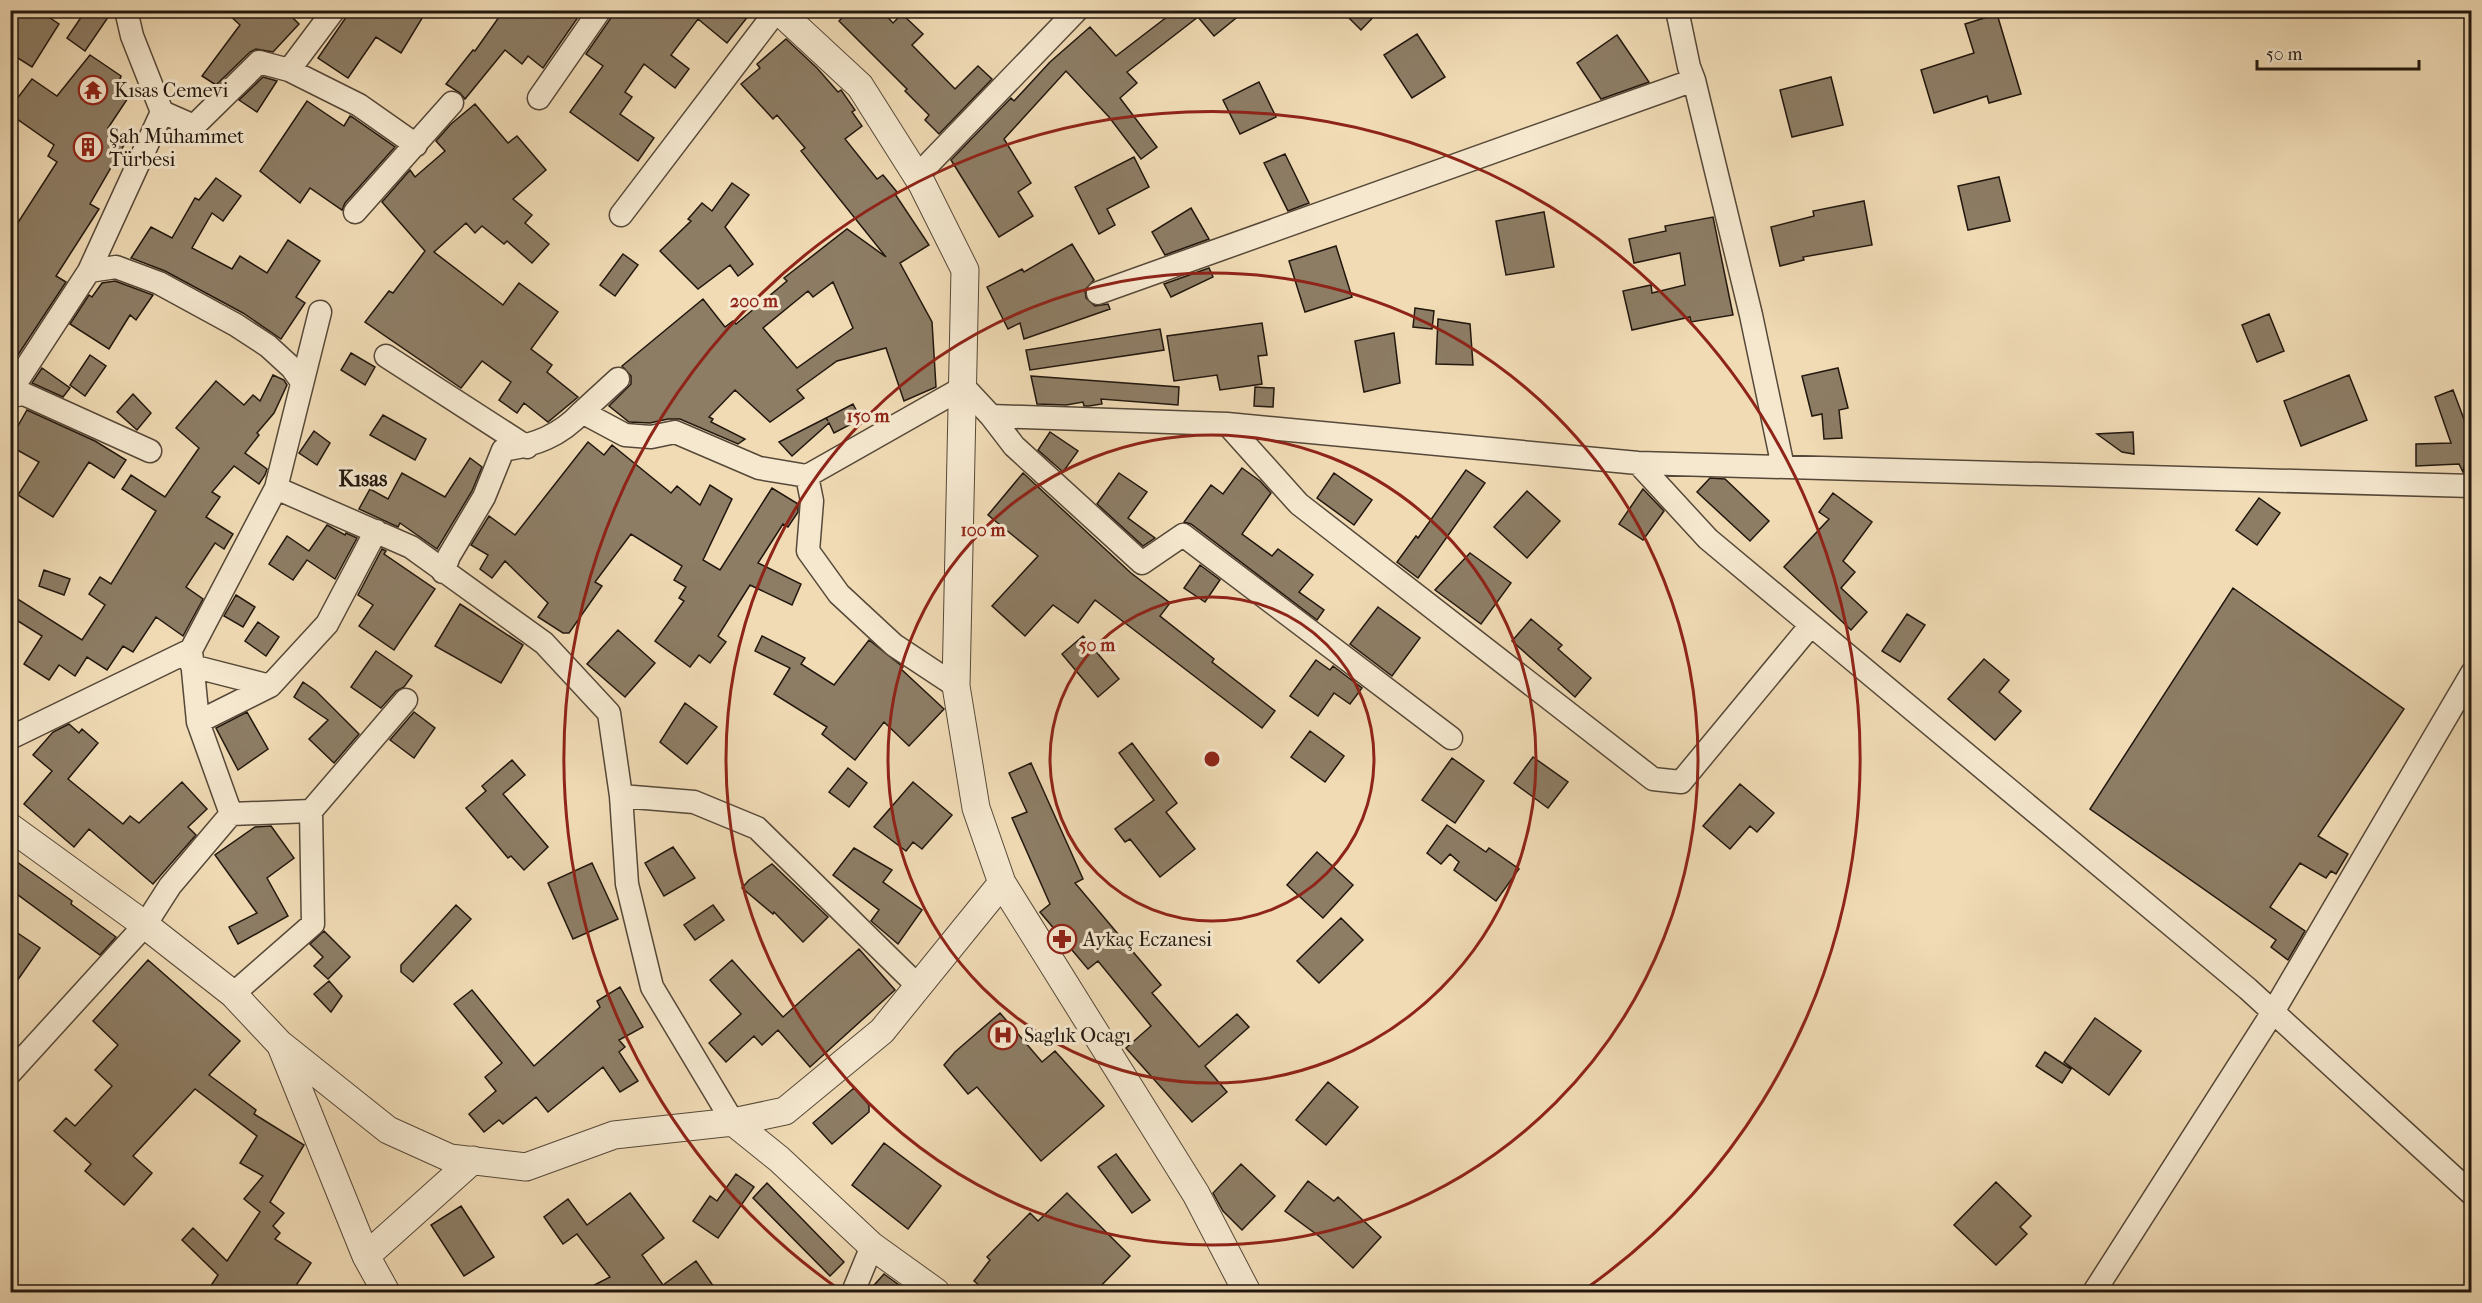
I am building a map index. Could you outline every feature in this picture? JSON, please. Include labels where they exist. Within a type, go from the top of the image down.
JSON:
[{"type":"street","points":[[126,10],[132,36],[162,112],[194,126],[259,62],[289,70],[359,105],[417,144]]},
{"type":"street","points":[[289,70],[334,10]]},
{"type":"street","points":[[539,98],[600,10]]},
{"type":"street","points":[[621,215],[777,10],[860,86],[917,176],[965,270],[956,686],[976,808],[1002,883],[1197,1194],[1247,1293]]},
{"type":"street","points":[[917,176],[1077,10]]},
{"type":"street","points":[[1677,10],[1751,315],[1783,467]]},
{"type":"street","points":[[1098,293],[1694,80]]},
{"type":"street","points":[[355,212],[452,104]]},
{"type":"street","points":[[10,392],[89,271],[162,112]]},
{"type":"street","points":[[89,271],[116,267],[159,283],[236,325],[268,346],[292,368],[302,382]]},
{"type":"street","points":[[231,814],[198,722],[192,658],[276,488],[320,312]]},
{"type":"street","points":[[386,356],[527,447]]},
{"type":"street","points":[[443,572],[449,556],[484,497],[503,450],[527,447],[567,429],[618,379]]},
{"type":"street","points":[[964,387],[991,416],[1014,446],[1142,563],[1183,535],[1451,738]]},
{"type":"street","points":[[582,412],[625,435],[651,437],[675,432],[759,468],[807,476],[964,387]]},
{"type":"street","points":[[10,396],[24,394],[150,452]]},
{"type":"street","points":[[991,416],[1227,424],[1638,463],[2472,486]]},
{"type":"street","points":[[1227,424],[1299,504],[1653,779],[1681,782],[1811,625]]},
{"type":"street","points":[[1638,463],[1708,539],[2273,1012],[2472,1194]]},
{"type":"street","points":[[807,476],[812,501],[808,550],[839,594],[894,645],[956,686]]},
{"type":"street","points":[[276,488],[411,547],[544,643],[609,713],[621,796],[627,884],[652,987],[733,1122],[779,1159],[872,1246],[936,1293]]},
{"type":"street","points":[[198,722],[270,686],[327,624],[376,531]]},
{"type":"street","points":[[10,738],[192,658],[270,686]]},
{"type":"street","points":[[2094,1293],[2273,1012],[2472,673]]},
{"type":"street","points":[[233,994],[313,924],[311,811],[406,700]]},
{"type":"street","points":[[621,796],[693,802],[757,828],[919,987]]},
{"type":"street","points":[[10,1073],[145,926],[170,886],[231,814],[311,811]]},
{"type":"street","points":[[10,826],[233,994],[279,1042],[388,1130],[450,1158],[526,1167],[614,1135],[733,1122],[785,1111],[882,1031],[1002,883]]},
{"type":"street","points":[[279,1042],[366,1256],[386,1293]]},
{"type":"street","points":[[366,1256],[473,1161]]},
{"type":"street","points":[[853,1293],[872,1246]]},
{"type":"building","points":[[10,10],[38,10],[59,24],[32,67],[10,53]]},
{"type":"building","points":[[86,10],[113,10],[85,51],[67,38]]},
{"type":"building","points":[[224,10],[285,10],[299,24],[273,52],[256,49],[250,52],[216,85],[202,76],[240,25]]},
{"type":"building","points":[[351,10],[427,10],[401,53],[376,37],[348,78],[318,58]]},
{"type":"building","points":[[504,10],[583,10],[543,68],[528,56],[522,64],[505,50],[465,99],[446,84],[473,50],[475,51]]},
{"type":"building","points":[[613,10],[753,10],[727,43],[698,19],[671,55],[689,69],[675,88],[644,64],[625,92],[632,97],[620,114],[654,138],[638,161],[570,112],[603,66],[586,54],[611,18]]},
{"type":"building","points":[[850,10],[881,10],[893,23],[902,14],[923,34],[912,45],[955,89],[978,66],[992,79],[939,134],[925,120],[929,115],[905,91],[907,89],[839,21]]},
{"type":"building","points":[[1176,10],[1246,10],[1214,36],[1198,17],[1127,72],[1137,83],[1120,98],[1157,147],[1141,159],[1109,117],[1066,71],[1004,139],[1031,183],[1018,192],[1033,216],[999,237],[951,160],[1011,98],[1014,101],[1050,62],[1090,27],[1116,56]]},
{"type":"building","points":[[1341,10],[1380,10],[1361,30]]},
{"type":"building","points":[[1997,14],[2021,94],[1989,103],[1987,96],[1934,113],[1921,70],[1974,53],[1965,24]]},
{"type":"building","points":[[1417,34],[1445,77],[1412,98],[1384,55]]},
{"type":"building","points":[[1617,35],[1649,82],[1601,99],[1577,63]]},
{"type":"building","points":[[786,39],[817,68],[838,92],[841,90],[855,110],[852,112],[862,126],[845,139],[877,179],[883,175],[897,192],[895,194],[929,245],[900,263],[932,322],[936,387],[904,401],[886,348],[837,361],[797,390],[804,398],[770,422],[735,390],[709,417],[713,419],[711,422],[745,439],[738,444],[680,419],[650,423],[629,422],[609,406],[631,384],[631,376],[622,366],[703,299],[725,327],[733,321],[736,324],[787,281],[784,278],[847,229],[886,257],[801,151],[805,148],[777,115],[773,119],[741,84],[760,68],[757,64]],"holes":[[[833,282],[853,328],[797,368],[763,328],[808,291],[813,297]]]},
{"type":"building","points":[[90,55],[121,76],[118,85],[130,95],[108,128],[128,138],[90,204],[99,209],[56,276],[66,282],[10,367],[10,235],[57,162],[48,156],[54,145],[10,114],[10,108],[32,79],[57,96]]},
{"type":"building","points":[[263,77],[277,81],[257,112],[239,100]]},
{"type":"building","points":[[1831,77],[1843,125],[1792,137],[1780,90]]},
{"type":"building","points":[[1259,82],[1276,117],[1240,134],[1223,100]]},
{"type":"building","points":[[307,101],[344,126],[350,116],[352,117],[395,147],[345,203],[342,210],[310,188],[300,203],[260,171]]},
{"type":"building","points":[[475,104],[508,143],[517,136],[546,170],[513,199],[532,215],[525,223],[549,244],[532,263],[507,241],[504,244],[482,226],[475,233],[466,223],[434,252],[503,305],[519,283],[558,312],[531,349],[552,365],[547,372],[578,397],[548,422],[524,403],[517,413],[499,400],[511,382],[482,361],[461,388],[365,322],[389,291],[393,293],[425,251],[382,202],[410,170],[415,177],[445,151],[436,141],[451,124]]},
{"type":"building","points":[[1285,154],[1309,203],[1288,211],[1264,163]]},
{"type":"building","points":[[1134,157],[1149,187],[1107,209],[1115,225],[1099,234],[1075,187]]},
{"type":"building","points":[[1999,177],[2010,221],[1968,230],[1958,186]]},
{"type":"building","points":[[216,178],[241,196],[223,221],[212,213],[192,248],[232,269],[240,256],[267,273],[288,240],[320,261],[296,297],[305,303],[281,339],[243,313],[165,271],[131,258],[151,227],[172,238],[195,198],[199,200]]},
{"type":"building","points":[[732,183],[749,195],[725,227],[753,264],[738,276],[730,265],[698,289],[660,251],[691,221],[688,219],[702,203],[712,211]]},
{"type":"building","points":[[1864,201],[1872,245],[1803,257],[1804,260],[1780,266],[1771,227],[1814,216],[1813,211]]},
{"type":"building","points":[[1191,208],[1209,239],[1165,255],[1152,232]]},
{"type":"building","points":[[1544,212],[1554,267],[1506,275],[1496,221]]},
{"type":"building","points":[[1713,217],[1733,315],[1691,322],[1690,317],[1632,330],[1623,291],[1651,285],[1652,293],[1685,285],[1680,253],[1634,263],[1629,239],[1666,231],[1665,226]]},
{"type":"building","points":[[1072,244],[1094,280],[1085,290],[1086,298],[1095,306],[1108,304],[1110,309],[1024,339],[1020,323],[1008,329],[987,287],[1022,269],[1024,272]]},
{"type":"building","points":[[1336,246],[1352,297],[1305,312],[1289,261]]},
{"type":"building","points":[[623,254],[638,265],[615,296],[600,285]]},
{"type":"building","points":[[1209,268],[1213,277],[1171,297],[1164,284]]},
{"type":"building","points":[[115,281],[153,295],[136,320],[130,315],[109,349],[70,324],[89,295],[92,297],[102,283]]},
{"type":"building","points":[[1415,308],[1434,311],[1432,329],[1413,327]]},
{"type":"building","points":[[2269,314],[2284,351],[2257,362],[2242,325]]},
{"type":"building","points":[[1438,319],[1470,324],[1473,365],[1436,364]]},
{"type":"building","points":[[1262,323],[1267,355],[1258,356],[1262,384],[1220,390],[1217,375],[1174,381],[1167,336]]},
{"type":"building","points":[[1160,329],[1164,350],[1030,370],[1026,350]]},
{"type":"building","points":[[1394,333],[1400,383],[1364,392],[1355,341]]},
{"type":"building","points":[[351,353],[375,367],[365,385],[341,370]]},
{"type":"building","points":[[90,355],[106,366],[85,396],[70,385]]},
{"type":"building","points":[[42,368],[70,388],[63,397],[32,383]]},
{"type":"building","points":[[1838,368],[1848,408],[1839,410],[1842,438],[1824,439],[1822,414],[1812,416],[1802,376]]},
{"type":"building","points":[[273,375],[284,380],[287,385],[274,413],[257,433],[259,435],[245,453],[267,469],[265,475],[259,484],[234,466],[212,492],[220,497],[206,517],[233,534],[224,549],[215,543],[186,587],[203,599],[183,636],[156,617],[133,652],[123,646],[107,670],[87,657],[75,676],[59,665],[49,680],[24,664],[42,636],[10,616],[10,594],[82,640],[105,605],[89,594],[100,577],[111,584],[156,511],[122,489],[131,475],[165,497],[199,448],[176,428],[216,381],[244,405],[253,395],[260,401]]},
{"type":"building","points":[[2349,375],[2367,420],[2301,446],[2284,401]]},
{"type":"building","points":[[1031,376],[1179,387],[1178,405],[1101,399],[1102,404],[1089,406],[1084,406],[1083,402],[1066,405],[1037,404]]},
{"type":"building","points":[[1255,387],[1274,388],[1273,407],[1254,406]]},
{"type":"building","points":[[2453,390],[2471,438],[2463,472],[2459,464],[2416,466],[2416,444],[2451,443],[2435,397]]},
{"type":"building","points":[[133,394],[151,413],[137,430],[117,412]]},
{"type":"building","points":[[853,404],[861,419],[834,433],[829,423],[792,456],[779,442]]},
{"type":"building","points":[[27,410],[95,441],[126,460],[114,478],[89,462],[53,517],[18,495],[39,462],[10,446],[10,440]]},
{"type":"building","points":[[383,415],[426,439],[415,460],[370,435]]},
{"type":"building","points":[[314,431],[330,443],[317,465],[299,453]]},
{"type":"building","points":[[1050,432],[1078,451],[1063,472],[1038,450]]},
{"type":"building","points":[[2133,432],[2134,454],[2122,452],[2097,434]]},
{"type":"building","points":[[588,442],[604,455],[612,445],[671,493],[677,486],[700,505],[710,485],[732,499],[703,560],[720,570],[772,488],[798,504],[798,512],[788,527],[783,524],[758,563],[801,584],[792,605],[750,585],[718,636],[726,642],[710,663],[699,655],[690,667],[655,641],[684,601],[679,598],[686,587],[674,580],[682,566],[631,534],[595,582],[602,586],[569,633],[563,633],[538,617],[548,603],[505,561],[492,578],[480,569],[488,555],[471,545],[489,516],[515,535]]},
{"type":"building","points":[[470,458],[482,467],[472,491],[437,549],[400,523],[398,527],[359,509],[370,489],[388,499],[402,473],[445,497]]},
{"type":"building","points":[[1242,468],[1260,481],[1271,493],[1242,534],[1272,556],[1278,549],[1313,575],[1299,592],[1324,610],[1317,620],[1191,524],[1184,522],[1211,485],[1223,494]]},
{"type":"building","points":[[1466,470],[1485,483],[1418,578],[1397,562],[1416,536],[1418,538]]},
{"type":"building","points":[[1023,473],[1131,573],[1170,603],[1160,616],[1214,659],[1212,662],[1275,711],[1262,728],[1095,600],[1078,623],[1053,605],[1025,636],[992,606],[1038,556],[988,515]]},
{"type":"building","points":[[1119,473],[1147,492],[1128,518],[1155,538],[1143,546],[1097,504]]},
{"type":"building","points":[[1334,473],[1372,500],[1354,525],[1317,498]]},
{"type":"building","points":[[1710,478],[1725,479],[1769,521],[1750,541],[1697,492]]},
{"type":"building","points":[[1643,489],[1664,511],[1643,540],[1619,524]]},
{"type":"building","points":[[1527,491],[1560,521],[1527,558],[1494,527]]},
{"type":"building","points":[[1833,493],[1872,522],[1843,561],[1855,572],[1841,588],[1867,612],[1851,630],[1784,567],[1829,519],[1819,512]]},
{"type":"building","points":[[2259,498],[2280,513],[2257,545],[2236,530]]},
{"type":"building","points":[[327,525],[345,535],[346,533],[357,538],[335,579],[307,560],[293,580],[269,564],[287,536],[309,551]]},
{"type":"building","points":[[382,549],[386,551],[384,554],[435,589],[394,650],[359,626],[373,605],[358,595]]},
{"type":"building","points":[[1470,553],[1511,583],[1481,624],[1435,590]]},
{"type":"building","points":[[1200,565],[1220,580],[1205,602],[1184,588]]},
{"type":"building","points":[[44,570],[70,579],[64,595],[39,586]]},
{"type":"building","points":[[2233,588],[2404,709],[2318,836],[2348,854],[2336,874],[2331,871],[2326,878],[2300,863],[2270,907],[2305,931],[2288,960],[2271,947],[2276,940],[2090,809]]},
{"type":"building","points":[[236,595],[255,607],[243,627],[224,616]]},
{"type":"building","points":[[460,604],[523,645],[501,683],[435,646]]},
{"type":"building","points":[[1378,607],[1420,638],[1392,676],[1350,644]]},
{"type":"building","points":[[1907,614],[1925,625],[1900,662],[1882,651]]},
{"type":"building","points":[[1531,619],[1562,645],[1558,649],[1591,678],[1575,697],[1512,641]]},
{"type":"building","points":[[258,622],[279,637],[266,656],[245,641]]},
{"type":"building","points":[[618,630],[655,663],[625,697],[587,664]]},
{"type":"building","points":[[762,636],[805,658],[801,664],[834,685],[869,640],[903,667],[901,669],[944,709],[909,746],[884,722],[855,760],[822,734],[827,727],[774,694],[790,668],[755,651]]},
{"type":"building","points":[[1083,636],[1119,679],[1098,697],[1062,654]]},
{"type":"building","points":[[376,651],[412,676],[404,687],[396,691],[381,708],[351,687]]},
{"type":"building","points":[[1984,659],[2009,680],[1999,692],[2021,711],[1995,740],[1948,699]]},
{"type":"building","points":[[1316,660],[1330,670],[1333,666],[1362,688],[1350,704],[1334,693],[1318,716],[1290,696]]},
{"type":"building","points":[[303,682],[316,691],[359,734],[334,763],[309,739],[328,720],[294,697]]},
{"type":"building","points":[[685,703],[717,727],[687,764],[660,742]]},
{"type":"building","points":[[247,712],[268,749],[238,770],[216,728]]},
{"type":"building","points":[[414,712],[435,728],[414,758],[390,740]]},
{"type":"building","points":[[69,724],[79,733],[82,729],[98,743],[68,779],[123,824],[130,816],[139,823],[182,782],[207,809],[188,827],[196,835],[153,884],[89,829],[74,847],[24,804],[52,771],[33,755],[53,732]]},
{"type":"building","points":[[1310,731],[1344,756],[1325,782],[1291,757]]},
{"type":"building","points":[[1132,743],[1177,803],[1166,812],[1195,849],[1160,877],[1130,839],[1125,842],[1115,829],[1154,800],[1119,753]]},
{"type":"building","points":[[1533,757],[1568,782],[1548,808],[1514,783]]},
{"type":"building","points":[[1452,758],[1484,781],[1455,823],[1422,800]]},
{"type":"building","points":[[512,760],[525,775],[503,794],[548,847],[524,870],[511,856],[508,858],[466,808],[486,791],[482,786]]},
{"type":"building","points":[[1031,763],[1083,879],[1075,883],[1161,985],[1152,993],[1199,1047],[1237,1014],[1249,1027],[1205,1066],[1227,1092],[1192,1122],[1126,1048],[1151,1026],[1098,961],[1088,969],[1040,912],[1050,904],[1012,818],[1027,812],[1009,773]]},
{"type":"building","points":[[848,768],[867,783],[849,807],[829,792]]},
{"type":"building","points":[[913,782],[952,815],[922,849],[913,842],[906,851],[874,827]]},
{"type":"building","points":[[1740,784],[1774,813],[1757,832],[1750,826],[1730,849],[1703,826]]},
{"type":"building","points":[[1447,825],[1486,852],[1489,848],[1519,869],[1496,901],[1454,870],[1459,862],[1450,854],[1441,864],[1427,853]]},
{"type":"building","points":[[271,826],[294,858],[267,878],[288,916],[238,944],[229,927],[257,913],[215,855],[255,827]]},
{"type":"building","points":[[673,847],[695,878],[664,896],[645,863]]},
{"type":"building","points":[[854,848],[892,870],[883,882],[922,910],[898,944],[871,921],[879,910],[833,875]]},
{"type":"building","points":[[1317,852],[1353,885],[1323,918],[1287,885]]},
{"type":"building","points":[[10,857],[72,901],[71,904],[116,937],[100,955],[10,889]]},
{"type":"building","points":[[592,863],[618,919],[573,939],[548,883]]},
{"type":"building","points":[[772,864],[828,917],[803,942],[774,912],[773,914],[742,888],[749,880]]},
{"type":"building","points":[[456,905],[471,919],[413,982],[401,972],[401,965]]},
{"type":"building","points":[[713,905],[724,920],[695,940],[684,925]]},
{"type":"building","points":[[1341,918],[1363,940],[1319,983],[1297,961]]},
{"type":"building","points":[[10,928],[40,948],[10,991]]},
{"type":"building","points":[[324,931],[350,957],[328,979],[314,966],[323,957],[310,944]]},
{"type":"building","points":[[859,949],[895,990],[810,1067],[778,1030],[762,1045],[754,1036],[726,1062],[709,1043],[741,1014],[710,980],[732,960],[783,1017]]},
{"type":"building","points":[[148,960],[240,1041],[209,1075],[256,1110],[254,1114],[304,1145],[270,1202],[284,1213],[273,1226],[280,1233],[275,1239],[311,1263],[291,1293],[206,1293],[218,1275],[182,1240],[193,1228],[227,1261],[260,1212],[244,1199],[263,1176],[240,1163],[257,1136],[195,1089],[133,1156],[152,1173],[124,1205],[85,1171],[91,1164],[54,1131],[66,1118],[75,1126],[112,1086],[95,1070],[118,1045],[93,1021]]},
{"type":"building","points":[[329,981],[342,996],[331,1012],[314,994]]},
{"type":"building","points":[[620,987],[643,1027],[619,1040],[625,1047],[619,1052],[638,1081],[620,1092],[603,1067],[548,1112],[536,1097],[503,1124],[499,1120],[484,1132],[469,1114],[496,1091],[485,1077],[502,1063],[454,1004],[472,990],[534,1066],[600,1007],[597,1001]]},
{"type":"building","points":[[1000,1013],[1042,1062],[1055,1051],[1104,1106],[1041,1161],[977,1087],[968,1094],[944,1065],[955,1052]]},
{"type":"building","points":[[2095,1018],[2141,1051],[2109,1095],[2064,1062]]},
{"type":"building","points":[[2045,1052],[2071,1069],[2062,1083],[2036,1066]]},
{"type":"building","points":[[1328,1082],[1358,1107],[1326,1145],[1296,1120]]},
{"type":"building","points":[[854,1088],[869,1105],[869,1112],[832,1144],[813,1123]]},
{"type":"building","points":[[884,1143],[941,1186],[908,1229],[852,1185]]},
{"type":"building","points":[[1116,1154],[1150,1200],[1132,1213],[1098,1167]]},
{"type":"building","points":[[1241,1164],[1275,1196],[1242,1230],[1223,1211],[1213,1193]]},
{"type":"building","points":[[736,1174],[754,1187],[718,1238],[693,1221],[710,1196],[717,1201]]},
{"type":"building","points":[[1308,1181],[1334,1201],[1338,1197],[1381,1237],[1353,1268],[1320,1237],[1285,1211]]},
{"type":"building","points":[[1996,1182],[2031,1216],[2020,1227],[2027,1234],[1996,1265],[1954,1225]]},
{"type":"building","points":[[767,1183],[844,1262],[830,1276],[753,1198]]},
{"type":"building","points":[[630,1193],[664,1238],[642,1255],[663,1285],[696,1261],[718,1293],[579,1293],[610,1277],[577,1234],[563,1244],[544,1217],[568,1199],[587,1225]]},
{"type":"building","points":[[1067,1193],[1130,1256],[1094,1293],[988,1293],[974,1281],[990,1260],[987,1257],[1030,1213],[1038,1221]]},
{"type":"building","points":[[461,1206],[494,1257],[464,1276],[431,1225]]},
{"type":"building","points":[[884,1274],[910,1293],[867,1293]]},
{"type":"place","name":"Kısas Cemevi","points":[[93,90]]},
{"type":"place","name":"Şah Muhammet Türbesi","points":[[88,147]]},
{"type":"place","name":"Aykaç Eczanesi","points":[[1062,939]]},
{"type":"place","name":"Saglık Ocagı","points":[[1003,1035]]},
{"type":"district","name":"Kısas","points":[[363,479]]}]
